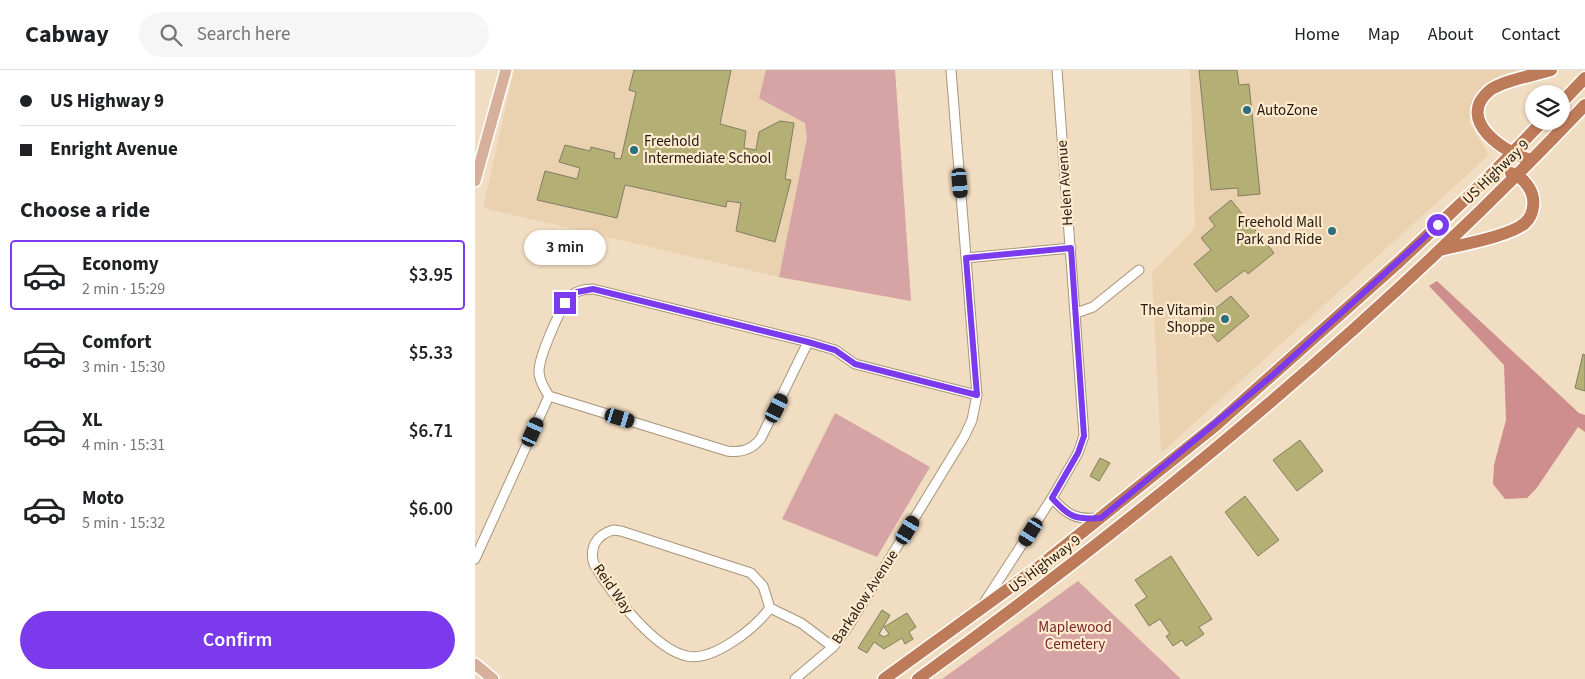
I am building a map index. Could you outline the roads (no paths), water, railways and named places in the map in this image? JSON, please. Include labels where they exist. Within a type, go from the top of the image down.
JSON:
[{"type":"highway","points":[[1532,160],[1510,154],[1497,144],[1481,126],[1479,110],[1484,97],[1496,87],[1551,70]]},
{"type":"highway","points":[[1570,94],[1585,78]]},
{"type":"highway","name":"US Highway 9","points":[[918,679],[1071,566],[1280,394],[1438,251],[1517,175],[1585,105]]},
{"type":"highway","name":"US Highway 9","points":[[884,679],[978,613],[1101,518],[1273,375],[1400,261],[1489,177],[1534,130]]},
{"type":"highway","points":[[1438,251],[1507,232],[1525,223],[1530,217],[1534,200],[1530,188],[1517,175],[1502,174],[1489,177]]},
{"type":"main road","points":[[475,181],[506,70]]},
{"type":"main road","points":[[475,664],[493,679]]},
{"type":"street","name":"Barkalow Avenue","points":[[795,679],[833,647],[889,561],[964,437],[972,420],[977,395],[951,70]]},
{"type":"street","name":"Helen Avenue","points":[[978,613],[1052,498],[1078,453],[1084,436],[1057,70]]},
{"type":"street","points":[[966,258],[1071,248]]},
{"type":"street","points":[[1076,312],[1093,307],[1139,270]]},
{"type":"street","points":[[808,342],[761,438],[749,449],[742,451],[727,451],[549,396],[541,380],[540,363],[565,303],[571,296],[584,289],[593,289],[808,342],[835,350],[855,364],[977,395]]},
{"type":"street","points":[[475,558],[549,396]]},
{"type":"street","points":[[1052,498],[1063,510],[1075,518],[1101,518]]},
{"type":"street","name":"Reid Way","points":[[621,531],[743,569],[751,573],[763,586],[770,608],[753,628],[711,653],[694,657],[680,654],[649,633],[632,617],[594,564],[593,546],[600,536],[607,532],[621,531]]},
{"type":"street","points":[[770,608],[791,617],[833,647]]},
{"type":"place","name":"AutoZone","points":[[1247,110]]},
{"type":"place","name":"Freehold Intermediate School","points":[[634,150]]},
{"type":"place","name":"Freehold Mall Park and Ride","points":[[1332,231]]},
{"type":"place","name":"The Vitamin Shoppe","points":[[1225,319]]},
{"type":"park label","name":"Maplewood Cemetery","points":[[1075,636]]}]
